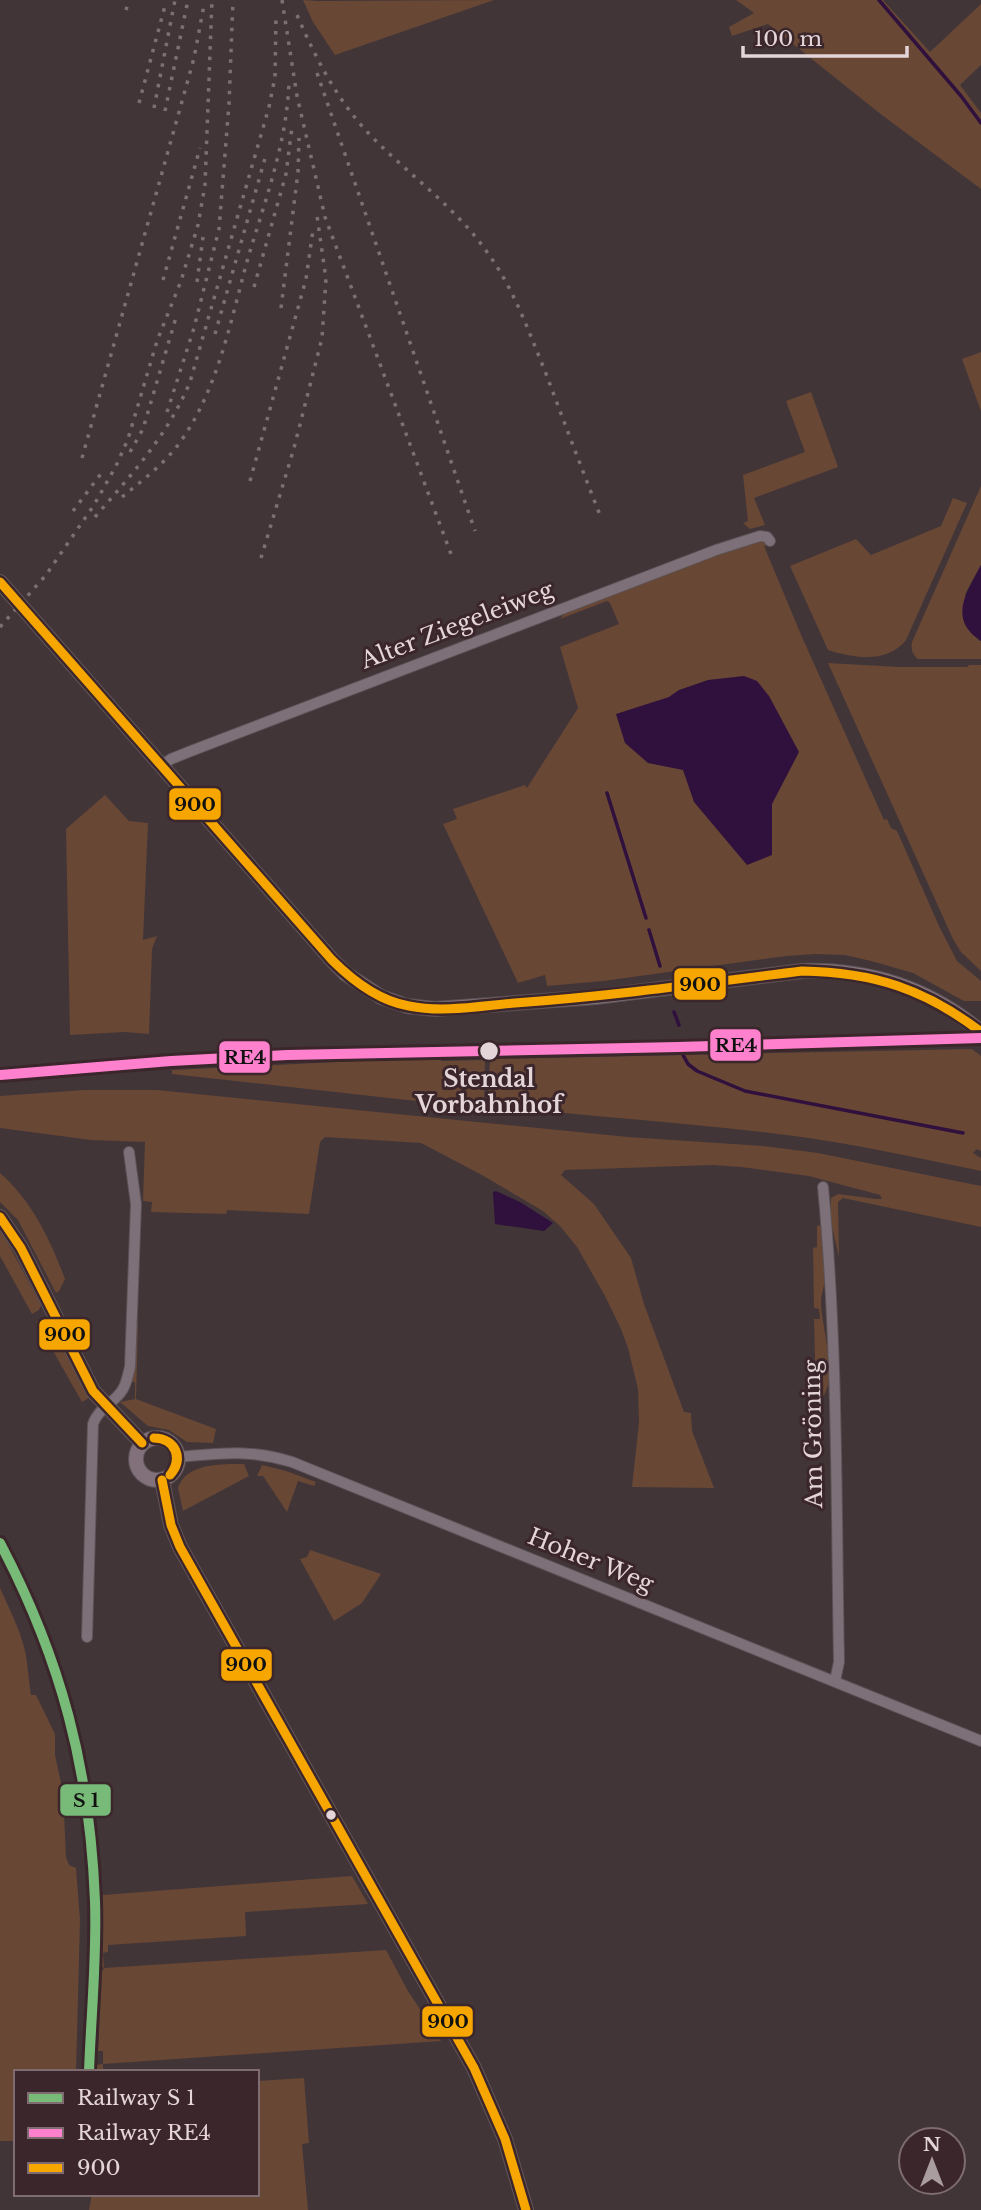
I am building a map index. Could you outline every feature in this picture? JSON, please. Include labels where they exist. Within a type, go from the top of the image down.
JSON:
[{"type":"main road","points":[[0,582],[332,960],[357,982],[381,997],[419,1008],[473,1007],[596,997],[802,971],[835,971],[863,974],[924,995],[950,1009],[981,1032]]},
{"type":"main road","points":[[0,1217],[21,1248],[93,1391],[142,1443]]},
{"type":"main road","points":[[153,1438],[164,1439],[174,1447],[178,1458],[172,1475],[162,1480],[149,1480],[136,1467],[136,1454],[142,1443],[153,1438]]},
{"type":"main road","points":[[162,1480],[171,1525],[180,1547],[474,2068],[505,2139],[526,2210]]},
{"type":"street","name":"Alter Ziegeleiweg","points":[[161,766],[191,751],[716,550],[753,537],[767,537],[770,541]]},
{"type":"street","points":[[87,1637],[93,1424],[95,1417],[123,1389],[130,1367],[136,1204],[129,1152]]},
{"type":"street","name":"Am Gröning","points":[[823,1187],[828,1243],[834,1418],[839,1662],[835,1681]]},
{"type":"street","name":"Hoher Weg","points":[[178,1458],[244,1452],[292,1462],[981,1741]]},
{"type":"shaded area","points":[[303,0],[494,0],[335,55],[313,22]]},
{"type":"shaded area","points":[[736,0],[883,0],[930,52],[981,4],[981,65],[960,85],[981,113],[981,189],[878,112],[768,24],[732,36],[729,27],[754,13]]},
{"type":"shaded area","points":[[981,352],[981,411],[962,359]]},
{"type":"shaded area","points":[[811,392],[838,467],[754,498],[765,525],[750,529],[743,523],[748,521],[743,475],[805,452],[786,401]]},
{"type":"shaded area","points":[[981,486],[981,565],[965,594],[978,640],[981,641],[981,659],[918,659],[912,652],[912,642]]},
{"type":"shaded area","points":[[953,498],[967,503],[906,640],[898,648],[880,656],[859,657],[828,650],[790,566],[856,539],[871,555],[941,526]]},
{"type":"shaded area","points":[[760,538],[769,545],[764,546],[884,820],[887,819],[891,828],[897,831],[957,961],[981,981],[981,1001],[964,1001],[913,973],[845,955],[786,956],[547,986],[545,975],[518,983],[443,824],[457,819],[453,809],[525,785],[527,788],[578,708],[560,647],[619,624],[607,601],[560,619],[566,611]]},
{"type":"shaded area","points":[[981,565],[981,641],[971,633],[962,614],[966,595]]},
{"type":"shaded area","points":[[828,663],[899,667],[981,665],[981,971],[961,952],[953,939]]},
{"type":"shaded area","points":[[744,676],[757,681],[769,696],[799,752],[772,804],[772,855],[747,865],[694,802],[683,770],[648,763],[625,743],[616,714],[669,697],[679,690],[708,680]]},
{"type":"shaded area","points":[[105,795],[129,821],[148,823],[143,940],[157,936],[152,949],[149,1034],[125,1032],[70,1035],[66,829]]},
{"type":"shaded area","points":[[972,1049],[981,1056],[981,1151],[977,1149],[973,1153],[981,1158],[981,1171],[811,1138],[504,1107],[504,1100],[488,1099],[490,1059]]},
{"type":"shaded area","points":[[441,1057],[441,1061],[485,1060],[484,1105],[470,1107],[172,1074],[172,1070]]},
{"type":"shaded area","points":[[84,1090],[157,1090],[818,1153],[981,1186],[981,1227],[843,1198],[838,1202],[839,1257],[831,1222],[831,1198],[838,1194],[882,1199],[880,1195],[809,1176],[741,1167],[712,1165],[565,1170],[561,1175],[594,1204],[631,1258],[644,1304],[684,1412],[691,1413],[692,1431],[714,1488],[632,1487],[639,1422],[638,1389],[628,1348],[605,1296],[577,1247],[543,1211],[421,1143],[325,1137],[320,1142],[309,1214],[227,1210],[226,1214],[151,1212],[152,1202],[143,1201],[145,1142],[91,1140],[0,1128],[0,1096]]},
{"type":"shaded area","points":[[0,1173],[31,1208],[53,1250],[65,1279],[56,1293],[18,1220],[0,1202]]},
{"type":"shaded area","points":[[493,1192],[520,1202],[553,1223],[544,1231],[495,1224]]},
{"type":"shaded area","points":[[820,1225],[825,1263],[821,1301],[829,1377],[822,1398],[816,1400],[814,1319],[820,1319],[819,1309],[814,1308],[813,1248],[817,1247],[817,1226]]},
{"type":"shaded area","points":[[0,1228],[41,1305],[39,1310],[32,1314],[0,1256]]},
{"type":"shaded area","points":[[36,1321],[51,1323],[89,1398],[82,1402]]},
{"type":"shaded area","points":[[135,1325],[138,1325],[136,1399],[216,1429],[213,1443],[187,1442],[169,1430],[148,1426],[120,1402],[135,1399],[135,1382],[129,1382]]},
{"type":"shaded area","points":[[244,1464],[249,1476],[183,1511],[178,1488],[188,1474],[205,1467]]},
{"type":"shaded area","points":[[262,1465],[316,1482],[314,1486],[298,1481],[287,1512],[263,1476],[257,1476]]},
{"type":"shaded area","points":[[310,1550],[381,1574],[362,1603],[334,1621],[300,1559],[307,1557]]},
{"type":"shaded area","points":[[0,1588],[23,1643],[31,1695],[36,1695],[55,1734],[55,1755],[63,1792],[66,1857],[69,1865],[76,1868],[80,1920],[76,2070],[14,2070],[14,2141],[0,2141]]},
{"type":"shaded area","points":[[352,1876],[368,1904],[245,1912],[246,1936],[108,1945],[108,1952],[103,1953],[104,1968],[386,1950],[408,1991],[441,2041],[103,2064],[103,2051],[98,2051],[101,1971],[104,1969],[101,1964],[103,1895]]},
{"type":"shaded area","points":[[103,2064],[103,2070],[95,2070],[96,2065]]},
{"type":"shaded area","points":[[304,2078],[309,2143],[302,2144],[308,2210],[89,2210],[92,2196],[259,2196],[259,2081]]},
{"type":"waterway","points":[[879,0],[981,123]]},
{"type":"waterway","points":[[607,793],[646,918]]},
{"type":"waterway","points":[[649,930],[660,966]]},
{"type":"waterway","points":[[674,1012],[679,1025]]},
{"type":"waterway","points":[[682,1053],[688,1064],[697,1071],[745,1091],[963,1133]]},
{"type":"railway","points":[[126,10],[129,0]]},
{"type":"railway","points":[[154,108],[175,0]]},
{"type":"railway","points":[[165,111],[188,0]]},
{"type":"railway","points":[[0,627],[46,575],[94,505],[128,439],[157,341],[181,281],[198,225],[205,185],[212,0]]},
{"type":"railway","points":[[167,412],[194,328],[219,229],[229,104],[233,0]]},
{"type":"railway","points":[[282,0],[297,96],[325,217],[451,554]]},
{"type":"railway","points":[[139,103],[166,2]]},
{"type":"railway","points":[[82,458],[194,58],[204,5]]},
{"type":"railway","points":[[297,15],[321,65],[350,112],[375,140],[462,222],[497,266],[526,325],[600,515]]},
{"type":"railway","points":[[95,517],[160,437],[190,382],[269,107],[275,77],[276,18]]},
{"type":"railway","points":[[317,73],[475,531]]},
{"type":"railway","points":[[122,497],[155,470],[177,447],[195,418],[215,374],[274,171],[284,127],[289,82]]},
{"type":"railway","points":[[254,287],[286,174],[292,127]]},
{"type":"railway","points":[[281,308],[298,172],[299,138]]},
{"type":"railway","points":[[163,280],[200,148]]},
{"type":"railway","points":[[215,334],[266,155]]},
{"type":"railway","points":[[261,558],[294,448],[322,338],[326,279],[317,216]]},
{"type":"railway","points":[[197,282],[204,230]]},
{"type":"railway","points":[[250,481],[306,279],[313,230]]},
{"type":"railway","points":[[130,452],[143,429],[177,314]]},
{"type":"railway","points":[[73,511],[103,471]]},
{"type":"transit line","name":"900","points":[[0,582],[332,960],[358,982],[387,1000],[422,1008],[462,1008],[623,993],[802,971],[828,972],[875,979],[918,994],[939,1004],[981,1032]]},
{"type":"transit line","name":"900","points":[[0,1217],[21,1248],[93,1391],[142,1443]]},
{"type":"transit line","name":"900","points":[[154,1438],[168,1442],[176,1451],[177,1463],[170,1475]]},
{"type":"transit line","name":"900","points":[[154,1438],[168,1442],[175,1451],[176,1463],[170,1475]]},
{"type":"transit line","name":"900","points":[[162,1480],[171,1525],[180,1547],[474,2068],[505,2139],[526,2210]]},
{"type":"transit line","points":[[0,1543],[40,1629],[56,1672],[79,1760],[87,1806],[95,1901],[95,1965],[89,2070]]},
{"type":"rail line","name":"RE4","points":[[0,1075],[287,1055],[981,1038]]},
{"type":"place","name":"Stendal Vorbahnhof","points":[[489,1051]]}]
